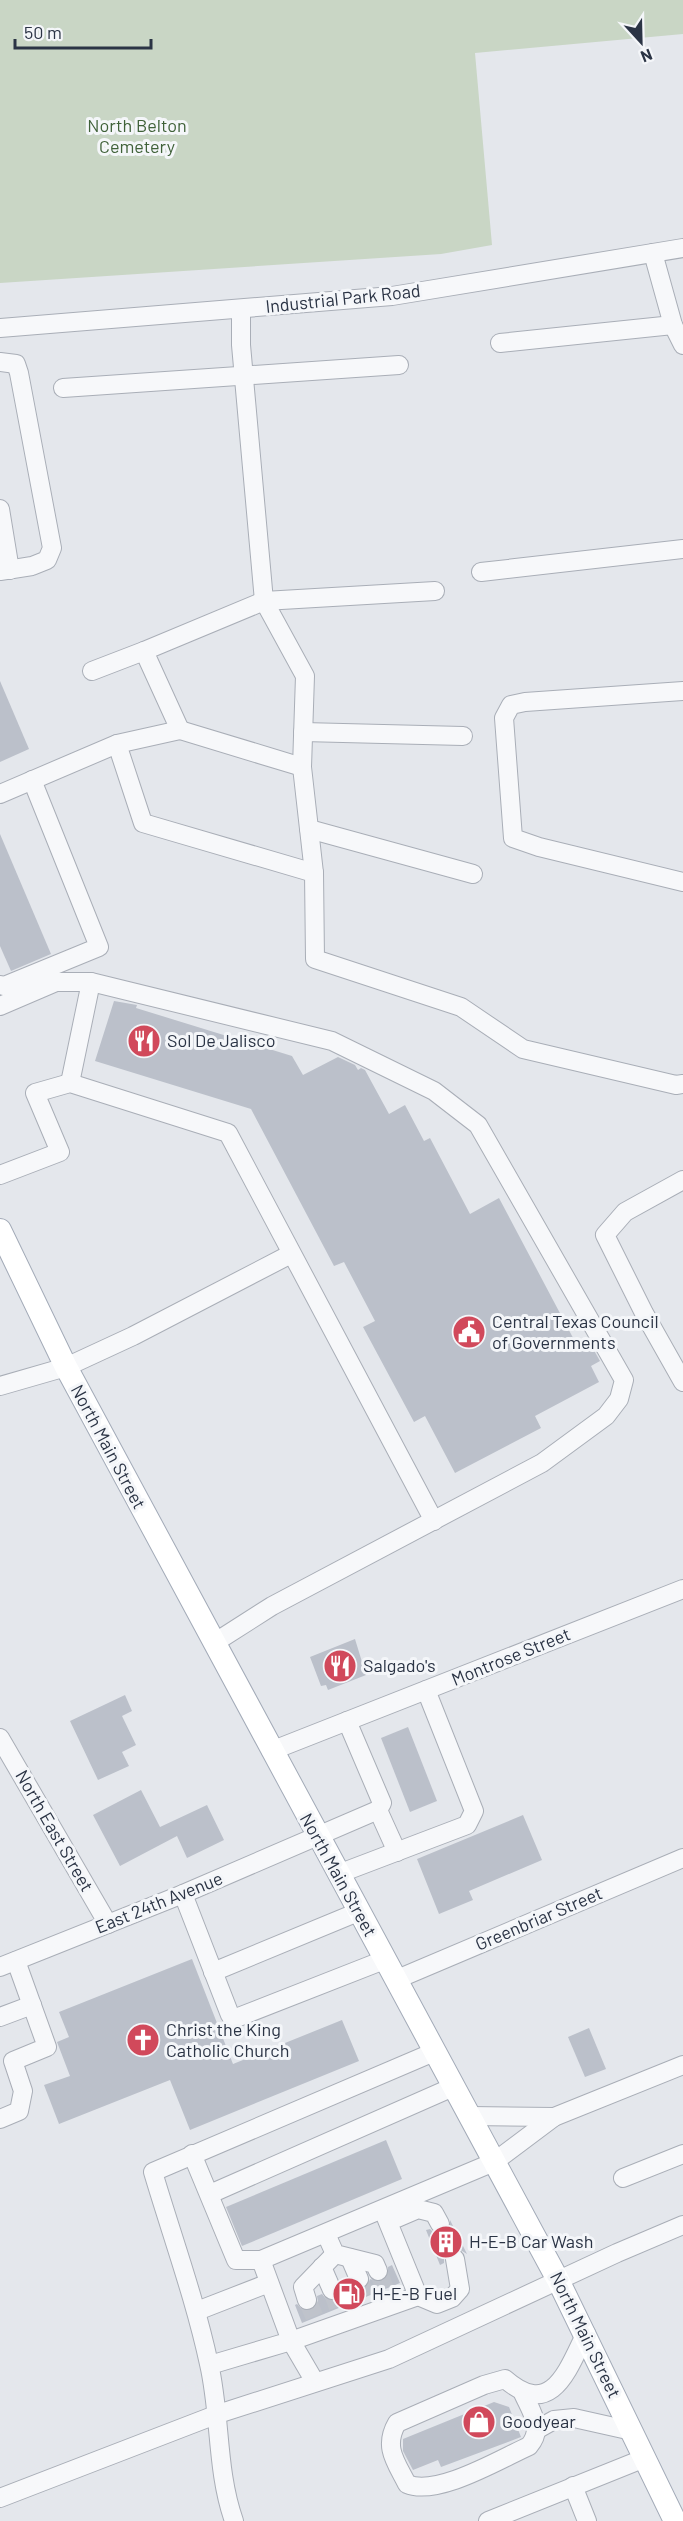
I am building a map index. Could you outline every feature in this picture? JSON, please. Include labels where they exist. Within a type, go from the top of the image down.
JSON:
[{"type":"main road","name":"North Main Street","points":[[0,1230],[66,1368],[586,2333],[675,2521]]},
{"type":"street","name":"Industrial Park Road","points":[[0,328],[402,294],[683,248]]},
{"type":"street","points":[[653,253],[673,325],[683,345]]},
{"type":"street","points":[[241,309],[244,376],[264,601],[305,676],[302,767],[314,873],[315,959],[461,1006],[523,1049],[676,1085],[683,1084]]},
{"type":"street","points":[[500,343],[673,325]]},
{"type":"street","points":[[0,362],[16,364],[19,373],[52,548],[47,560],[32,566],[5,570],[0,509]]},
{"type":"street","points":[[63,388],[399,365]]},
{"type":"street","points":[[482,572],[683,549]]},
{"type":"street","points":[[92,671],[264,601],[435,591]]},
{"type":"street","points":[[144,651],[180,730]]},
{"type":"street","points":[[683,691],[525,702],[511,705],[504,718],[513,838],[539,847],[683,882]]},
{"type":"street","points":[[0,794],[117,744],[180,730],[302,767]]},
{"type":"street","points":[[303,732],[463,736]]},
{"type":"street","points":[[117,744],[143,823],[314,873]]},
{"type":"street","points":[[0,985],[4,986],[99,947],[32,780]]},
{"type":"street","points":[[309,829],[473,874]]},
{"type":"street","points":[[0,1006],[56,982],[91,982],[332,1041],[434,1091],[478,1125],[624,1380],[619,1399],[606,1416],[542,1463],[272,1606],[214,1643]]},
{"type":"street","points":[[70,1083],[91,982]]},
{"type":"street","points":[[0,1175],[60,1152],[35,1093],[70,1083],[228,1133],[434,1521]]},
{"type":"street","points":[[683,1180],[625,1212],[605,1235],[644,1313],[683,1382]]},
{"type":"street","points":[[0,1386],[66,1368],[291,1254]]},
{"type":"street","name":"Montrose Street","points":[[271,1751],[683,1589]]},
{"type":"street","points":[[338,1874],[467,1825],[474,1811],[426,1690]]},
{"type":"street","points":[[346,1721],[382,1803],[378,1810],[397,1852]]},
{"type":"street","name":"North East Street","points":[[0,1738],[108,1924]]},
{"type":"street","name":"East 24th Avenue","points":[[8,1964],[183,1894],[378,1810]]},
{"type":"street","name":"Greenbriar Street","points":[[395,1980],[683,1858]]},
{"type":"street","points":[[183,1894],[230,2015],[236,2018],[384,1960]]},
{"type":"street","points":[[213,1972],[358,1912]]},
{"type":"street","points":[[0,2119],[19,2111],[22,2091],[12,2061],[47,2047],[32,2005],[8,1964]]},
{"type":"street","points":[[0,2017],[32,2005]]},
{"type":"street","points":[[234,2521],[220,2466],[218,2414],[210,2365],[197,2311],[153,2172],[434,2052]]},
{"type":"street","points":[[385,2216],[494,2162],[554,2117],[683,2065]]},
{"type":"street","points":[[210,2194],[453,2087]]},
{"type":"street","points":[[469,2116],[554,2117]]},
{"type":"street","points":[[192,2154],[236,2260],[261,2260],[326,2234],[385,2216],[418,2209],[434,2213],[440,2224]]},
{"type":"street","points":[[623,2178],[683,2154]]},
{"type":"street","points":[[385,2216],[418,2296]]},
{"type":"street","points":[[0,2498],[218,2414],[389,2359],[683,2225]]},
{"type":"street","points":[[326,2234],[336,2259],[359,2279]]},
{"type":"street","points":[[332,2290],[336,2259]]},
{"type":"street","points":[[308,2300],[303,2287],[336,2259],[375,2264],[378,2271]]},
{"type":"street","points":[[210,2365],[291,2341],[318,2324],[389,2297],[418,2296],[437,2304],[452,2298],[460,2289],[454,2259]]},
{"type":"street","points":[[261,2260],[291,2341],[315,2382]]},
{"type":"street","points":[[197,2311],[269,2283]]},
{"type":"street","points":[[522,2391],[538,2429],[537,2437],[529,2446],[456,2479],[428,2488],[416,2488],[406,2484],[390,2448],[390,2434],[397,2423],[484,2385],[505,2379],[530,2394],[540,2394],[554,2389],[564,2378],[586,2333]]},
{"type":"street","points":[[538,2429],[554,2420],[573,2418],[632,2431]]},
{"type":"street","points":[[488,2521],[645,2458]]},
{"type":"street","points":[[573,2486],[587,2521]]},
{"type":"green space","name":"North Belton Cemetery","points":[[0,0],[683,0],[683,34],[475,53],[492,245],[441,254],[0,283]]},
{"type":"building","points":[[0,681],[29,749],[0,762]]},
{"type":"building","points":[[0,834],[51,954],[11,971],[0,946]]},
{"type":"building","points":[[114,1001],[137,1005],[136,1008],[292,1056],[303,1075],[338,1057],[355,1065],[358,1070],[361,1068],[365,1070],[389,1114],[405,1105],[424,1141],[430,1138],[470,1214],[499,1198],[580,1351],[591,1345],[600,1361],[591,1366],[599,1382],[535,1416],[541,1428],[455,1473],[425,1416],[414,1422],[363,1327],[375,1321],[344,1262],[334,1266],[251,1109],[95,1061]]},
{"type":"building","points":[[355,1639],[366,1675],[328,1690],[326,1685],[321,1686],[310,1657]]},
{"type":"building","points":[[125,1695],[132,1711],[122,1716],[136,1745],[122,1752],[129,1766],[98,1780],[70,1721]]},
{"type":"building","points":[[408,1727],[437,1801],[410,1812],[381,1738]]},
{"type":"building","points":[[141,1790],[160,1827],[207,1805],[224,1840],[187,1858],[177,1836],[120,1866],[93,1815]]},
{"type":"building","points":[[523,1815],[542,1860],[469,1891],[473,1900],[439,1914],[417,1859]]},
{"type":"building","name":"Christ the King Catholic Church","points":[[192,1959],[233,2064],[342,2020],[359,2061],[190,2130],[170,2080],[59,2124],[44,2085],[70,2076],[57,2042],[69,2037],[59,2012]]},
{"type":"building","points":[[589,2028],[606,2069],[585,2077],[568,2037]]},
{"type":"building","points":[[386,2140],[402,2179],[242,2246],[226,2207]]},
{"type":"building","name":"H-E-B Car Wash","points":[[450,2220],[467,2254],[453,2248],[447,2251],[444,2263],[440,2265],[426,2230],[430,2229],[435,2234],[445,2234],[450,2229]]},
{"type":"building","name":"H-E-B Fuel","points":[[392,2265],[400,2283],[302,2323],[295,2305],[297,2304],[304,2311],[311,2311],[318,2303],[317,2296],[322,2294],[326,2299],[336,2300],[341,2296],[342,2286],[348,2283],[353,2288],[363,2289],[368,2285],[370,2279],[377,2282],[387,2278],[388,2267]]},
{"type":"building","name":"Goodyear","points":[[494,2402],[509,2407],[521,2437],[441,2467],[438,2460],[413,2470],[403,2451],[403,2439]]},
{"type":"tunnel","points":[[440,2224],[455,2259]]},
{"type":"tunnel","points":[[378,2271],[385,2289]]},
{"type":"tunnel","points":[[359,2279],[366,2297]]},
{"type":"tunnel","points":[[332,2290],[338,2308]]},
{"type":"tunnel","points":[[307,2300],[315,2318]]},
{"type":"place","name":"Sol De Jalisco","points":[[144,1041]]},
{"type":"place","name":"Central Texas Council of Governments","points":[[469,1332]]},
{"type":"place","name":"Salgado's","points":[[340,1666]]},
{"type":"place","name":"Christ the King Catholic Church","points":[[143,2040]]},
{"type":"place","name":"H-E-B Car Wash","points":[[446,2242]]},
{"type":"place","name":"H-E-B Fuel","points":[[349,2294]]},
{"type":"place","name":"Goodyear","points":[[479,2422]]}]
